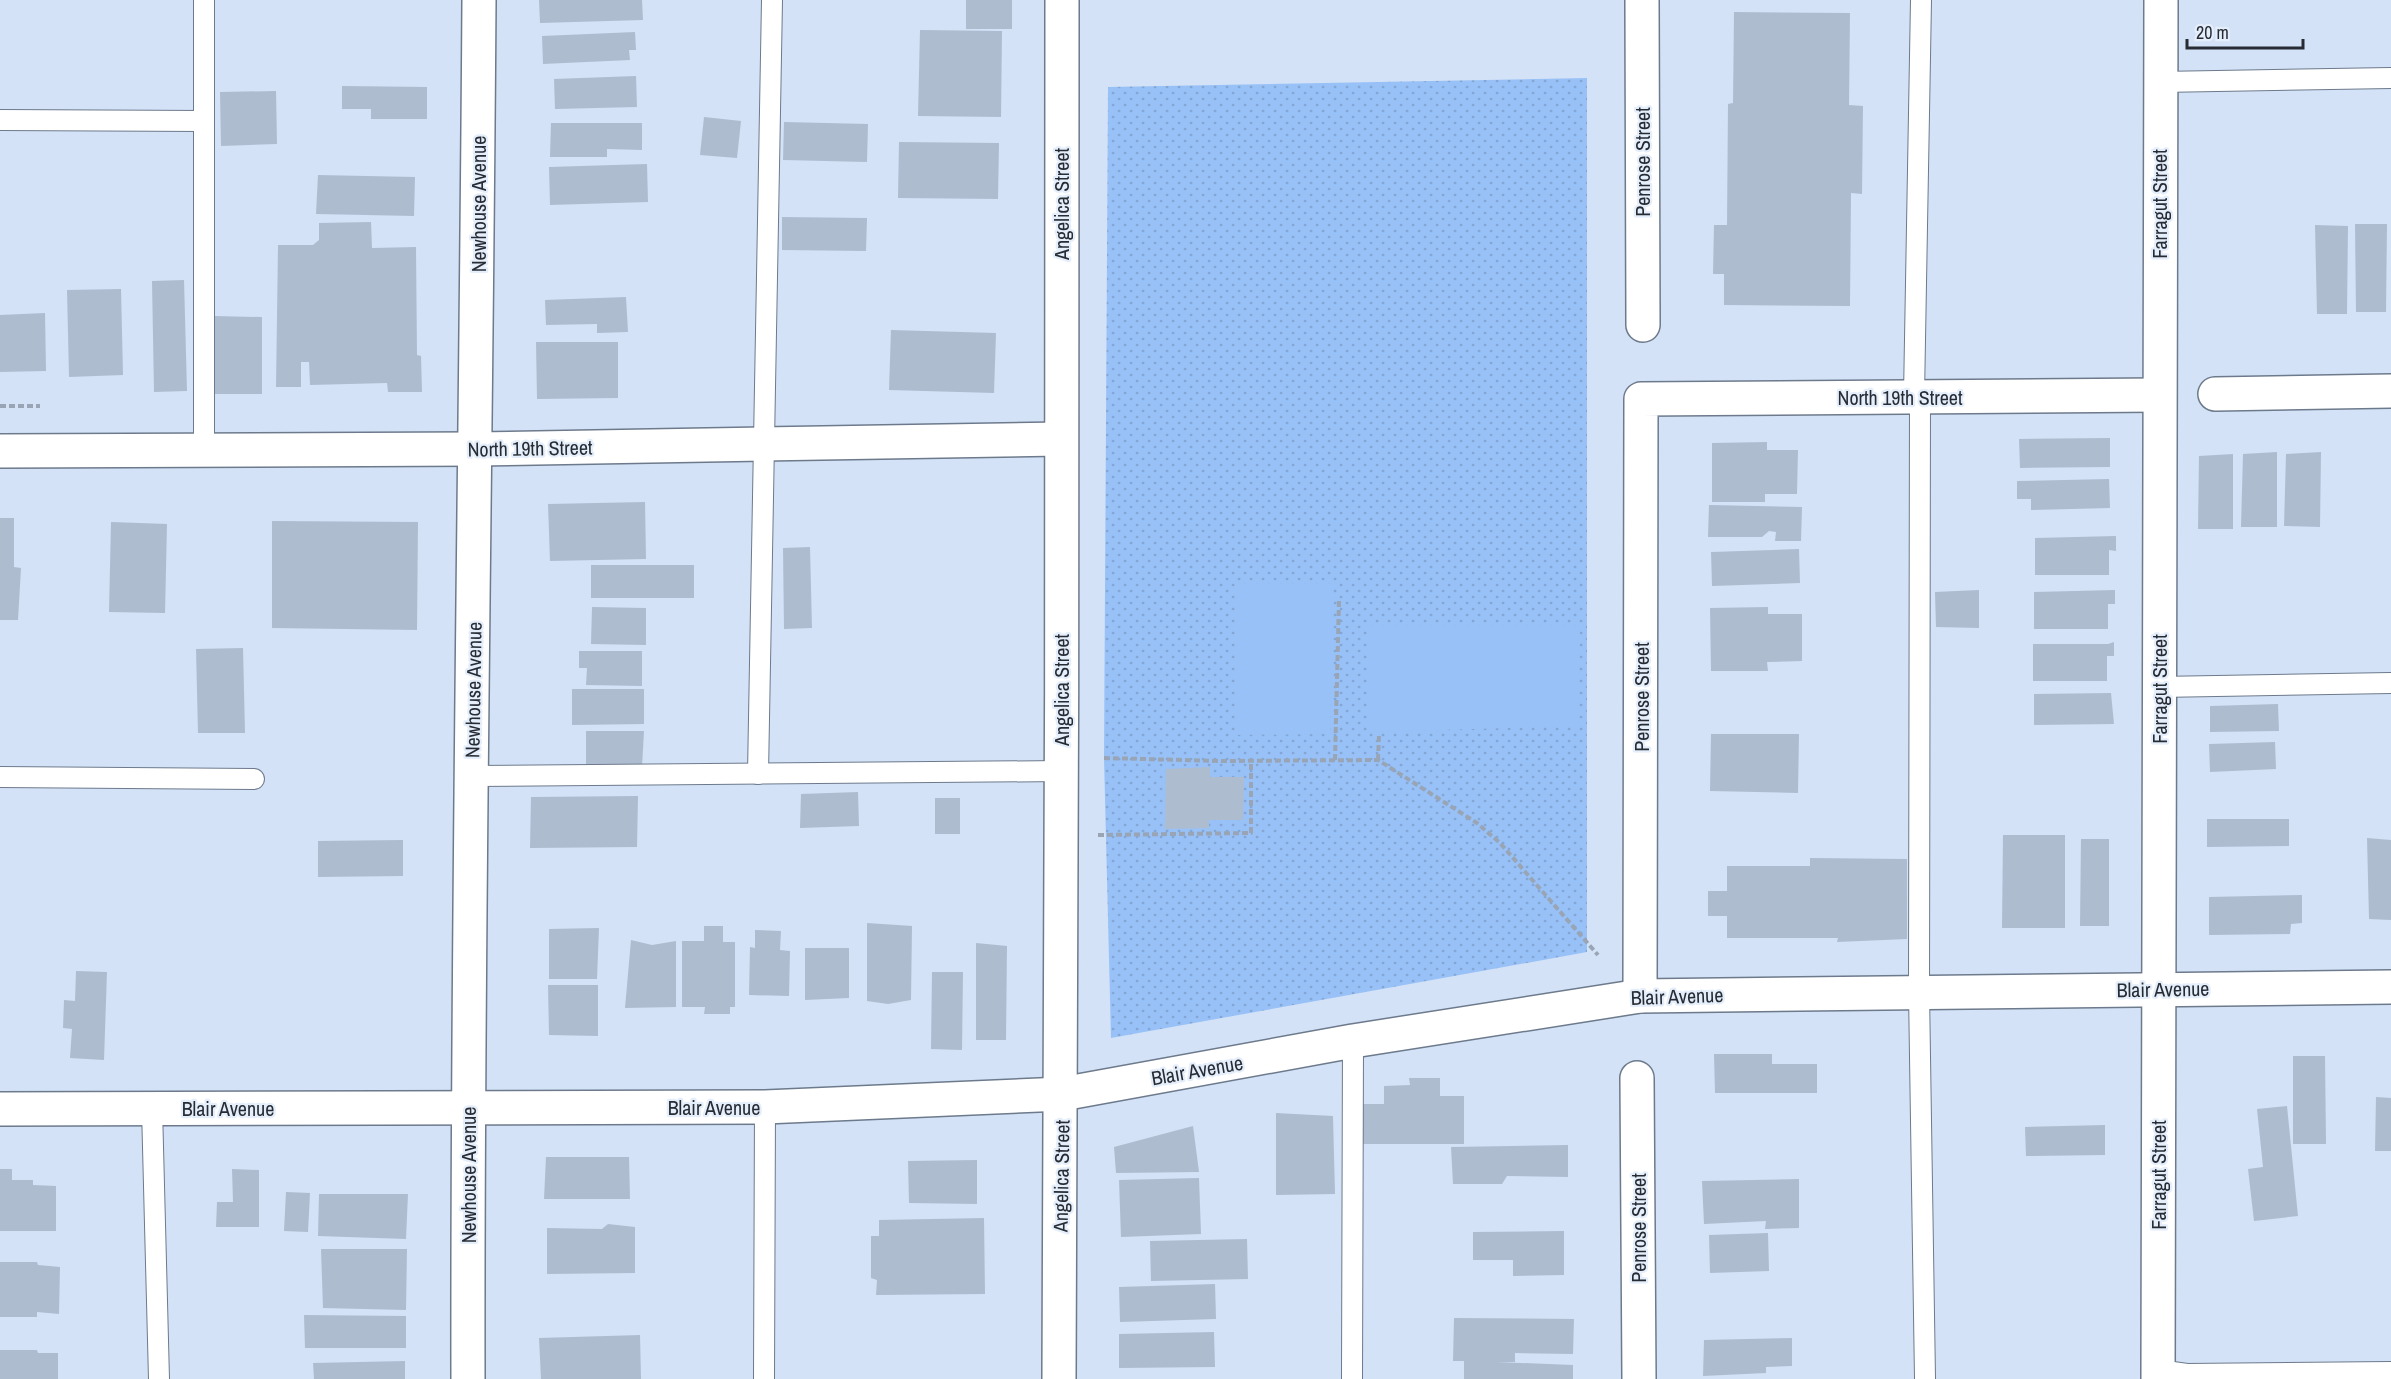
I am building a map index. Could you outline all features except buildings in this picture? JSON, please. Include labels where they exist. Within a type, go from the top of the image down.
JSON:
[{"type":"street","name":"Newhouse Avenue","points":[[468,1379],[468,1109],[477,449],[478,0]]},
{"type":"street","name":"Angelica Street","points":[[1059,1379],[1062,1094],[1060,439],[1062,0]]},
{"type":"street","name":"Penrose Street","points":[[1642,0],[1643,325]]},
{"type":"street","name":"Farragut Street","points":[[2158,1375],[2157,989],[2161,0]]},
{"type":"street","points":[[2215,394],[2391,391]]},
{"type":"street","name":"North 19th Street","points":[[1641,399],[2159,395]]},
{"type":"street","name":"Penrose Street","points":[[1640,996],[1641,399]]},
{"type":"street","name":"North 19th Street","points":[[0,451],[477,449],[1060,439]]},
{"type":"street","name":"Blair Avenue","points":[[0,1109],[765,1107],[1062,1094],[1353,1041],[1640,996],[2391,987]]},
{"type":"street","name":"Penrose Street","points":[[1637,1078],[1639,1379]]},
{"type":"lane","points":[[204,0],[204,450]]},
{"type":"lane","points":[[758,774],[772,0]]},
{"type":"lane","points":[[1921,0],[1917,396],[1919,992],[1925,1379]]},
{"type":"lane","points":[[2160,82],[2391,78]]},
{"type":"lane","points":[[0,120],[204,121]]},
{"type":"lane","points":[[2160,687],[2391,683]]},
{"type":"lane","points":[[472,776],[1061,771]]},
{"type":"lane","points":[[0,777],[254,779]]},
{"type":"lane","points":[[1352,1379],[1353,1041]]},
{"type":"lane","points":[[764,1379],[765,1107]]},
{"type":"lane","points":[[152,1108],[159,1379]]},
{"type":"lane","points":[[2158,1375],[2391,1372]]},
{"type":"path","points":[[0,406],[40,406]]},
{"type":"path","points":[[1335,760],[1339,600]]},
{"type":"path","points":[[1378,760],[1379,734]]},
{"type":"path","points":[[1104,758],[1251,761],[1378,760],[1485,830],[1500,843],[1598,955]]},
{"type":"path","points":[[1097,835],[1251,833],[1251,761]]},
{"type":"shaded area","points":[[1587,78],[1587,952],[1111,1038],[1104,758],[1108,87]]},
{"type":"shaded area","points":[[1235,584],[1333,584],[1330,734],[1235,735]]},
{"type":"shaded area","points":[[1367,626],[1580,626],[1578,726],[1367,732]]}]
